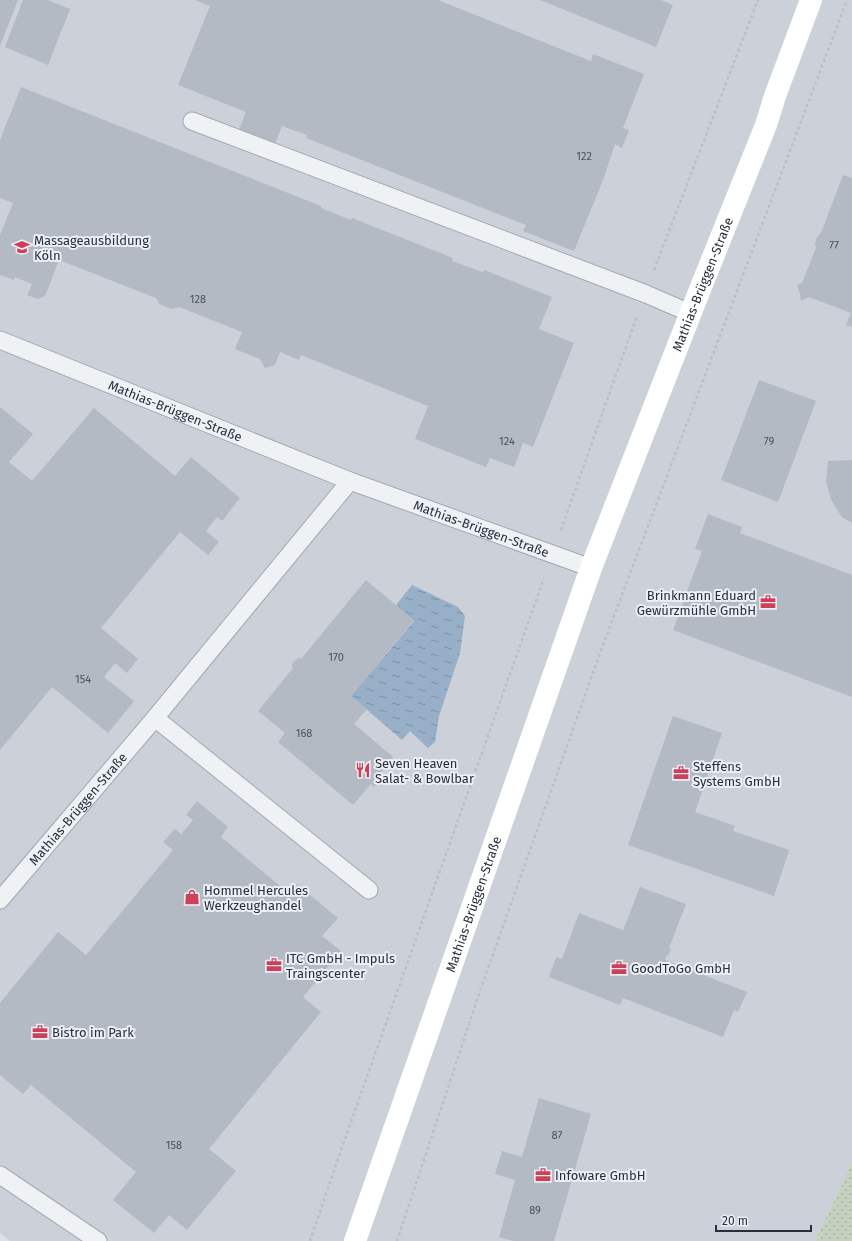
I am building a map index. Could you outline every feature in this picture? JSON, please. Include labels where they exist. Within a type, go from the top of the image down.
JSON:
[{"type":"street","name":"Mathias-Brüggen-Straße","points":[[355,1241],[591,568],[690,313],[766,125],[775,96],[811,0]]},
{"type":"lane","points":[[192,121],[646,294],[690,313]]},
{"type":"lane","name":"Mathias-Brüggen-Straße","points":[[0,340],[350,481],[591,568]]},
{"type":"lane","name":"Mathias-Brüggen-Straße","points":[[0,900],[155,718],[350,481]]},
{"type":"lane","points":[[155,718],[369,890]]},
{"type":"lane","points":[[0,1175],[98,1241]]},
{"type":"path","points":[[310,1241],[354,1112],[552,554],[646,294],[758,0]]},
{"type":"path","points":[[396,1241],[481,988],[600,653],[847,0]]},
{"type":"shaded area","points":[[0,0],[852,0],[852,1163],[815,1241],[10,1241],[0,1233]]},
{"type":"green space","points":[[852,1163],[852,1241],[815,1241]]},
{"type":"water","points":[[412,585],[458,607],[465,616],[460,653],[439,716],[435,742],[428,748],[410,731],[402,740],[351,696],[414,621],[396,605]]},
{"type":"building","points":[[0,0],[18,0],[0,46]]},
{"type":"building","points":[[23,0],[48,0],[70,9],[48,65],[5,47]]},
{"type":"building","points":[[195,0],[438,0],[591,61],[593,54],[644,74],[623,128],[629,130],[622,148],[615,144],[603,180],[574,251],[523,231],[526,225],[306,138],[307,135],[282,126],[274,146],[238,132],[246,112],[178,85],[210,6]]},
{"type":"building","points":[[540,0],[661,0],[673,5],[656,47]]},
{"type":"building","points":[[21,87],[321,206],[321,208],[351,220],[352,218],[453,258],[452,261],[483,272],[484,270],[552,297],[539,329],[574,343],[533,447],[523,443],[514,467],[490,458],[486,467],[415,439],[428,406],[301,355],[299,360],[280,352],[275,365],[265,368],[260,359],[235,349],[242,332],[179,307],[172,309],[159,304],[156,298],[59,260],[45,296],[38,299],[27,295],[32,284],[15,277],[14,280],[0,275],[0,235],[13,203],[0,198],[0,140]]},
{"type":"building","points":[[843,175],[852,178],[852,327],[846,325],[851,313],[809,297],[801,301],[797,285],[802,283],[816,248],[815,243],[817,237],[821,233]]},
{"type":"building","points":[[759,380],[816,401],[778,502],[721,480]]},
{"type":"building","points":[[0,407],[33,434],[9,462],[32,481],[94,408],[175,476],[191,457],[240,498],[222,521],[217,517],[206,531],[219,542],[208,555],[180,532],[101,628],[138,659],[127,673],[115,663],[104,677],[134,701],[108,733],[52,687],[0,750]]},
{"type":"building","points":[[852,460],[852,523],[842,517],[831,500],[826,481],[828,461]]},
{"type":"building","name":"Brinkmann Eduard Gewürzmühle GmbH","points":[[708,514],[742,527],[740,533],[852,575],[852,697],[673,630],[702,551],[695,549]]},
{"type":"building","points":[[366,580],[414,620],[351,696],[367,709],[354,724],[393,757],[376,778],[379,781],[374,787],[371,784],[353,805],[278,742],[285,733],[258,711],[293,668],[291,666],[294,662],[299,657],[301,659]]},
{"type":"building","name":"Steffens Systems GmbH","points":[[673,716],[722,733],[695,812],[735,826],[733,831],[789,850],[774,896],[628,845]]},
{"type":"building","points":[[197,801],[228,827],[221,837],[290,894],[297,884],[338,918],[322,936],[341,951],[303,997],[321,1012],[209,1149],[236,1171],[187,1230],[169,1215],[154,1233],[113,1200],[136,1172],[31,1085],[23,1094],[0,1075],[0,1003],[58,932],[86,955],[173,850],[163,842],[175,829],[181,834],[193,820],[186,815]]},
{"type":"building","name":"GoodToGo GmbH","points":[[640,887],[686,904],[669,948],[671,949],[669,955],[667,955],[665,960],[747,992],[738,1012],[734,1010],[723,1037],[623,998],[620,1005],[549,977],[556,957],[562,959],[579,913],[623,930]]},
{"type":"building","points":[[539,1098],[591,1114],[554,1241],[513,1241],[499,1237],[515,1180],[495,1174],[502,1151],[522,1157]]},
{"type":"place","name":"Massageausbildung Köln","points":[[22,247]]},
{"type":"place","name":"Brinkmann Eduard Gewürzmühle GmbH","points":[[768,602]]},
{"type":"place","name":"Seven Heaven Salat- & Bowlbar","points":[[363,770]]},
{"type":"place","name":"Steffens Systems GmbH","points":[[681,773]]},
{"type":"place","name":"Hommel Hercules Werkzeughandel","points":[[192,897]]},
{"type":"place","name":"ITC GmbH - Impuls Traingscenter","points":[[274,965]]},
{"type":"place","name":"GoodToGo GmbH","points":[[619,968]]},
{"type":"place","name":"Bistro im Park","points":[[40,1032]]},
{"type":"place","name":"Infoware GmbH","points":[[543,1175]]}]
